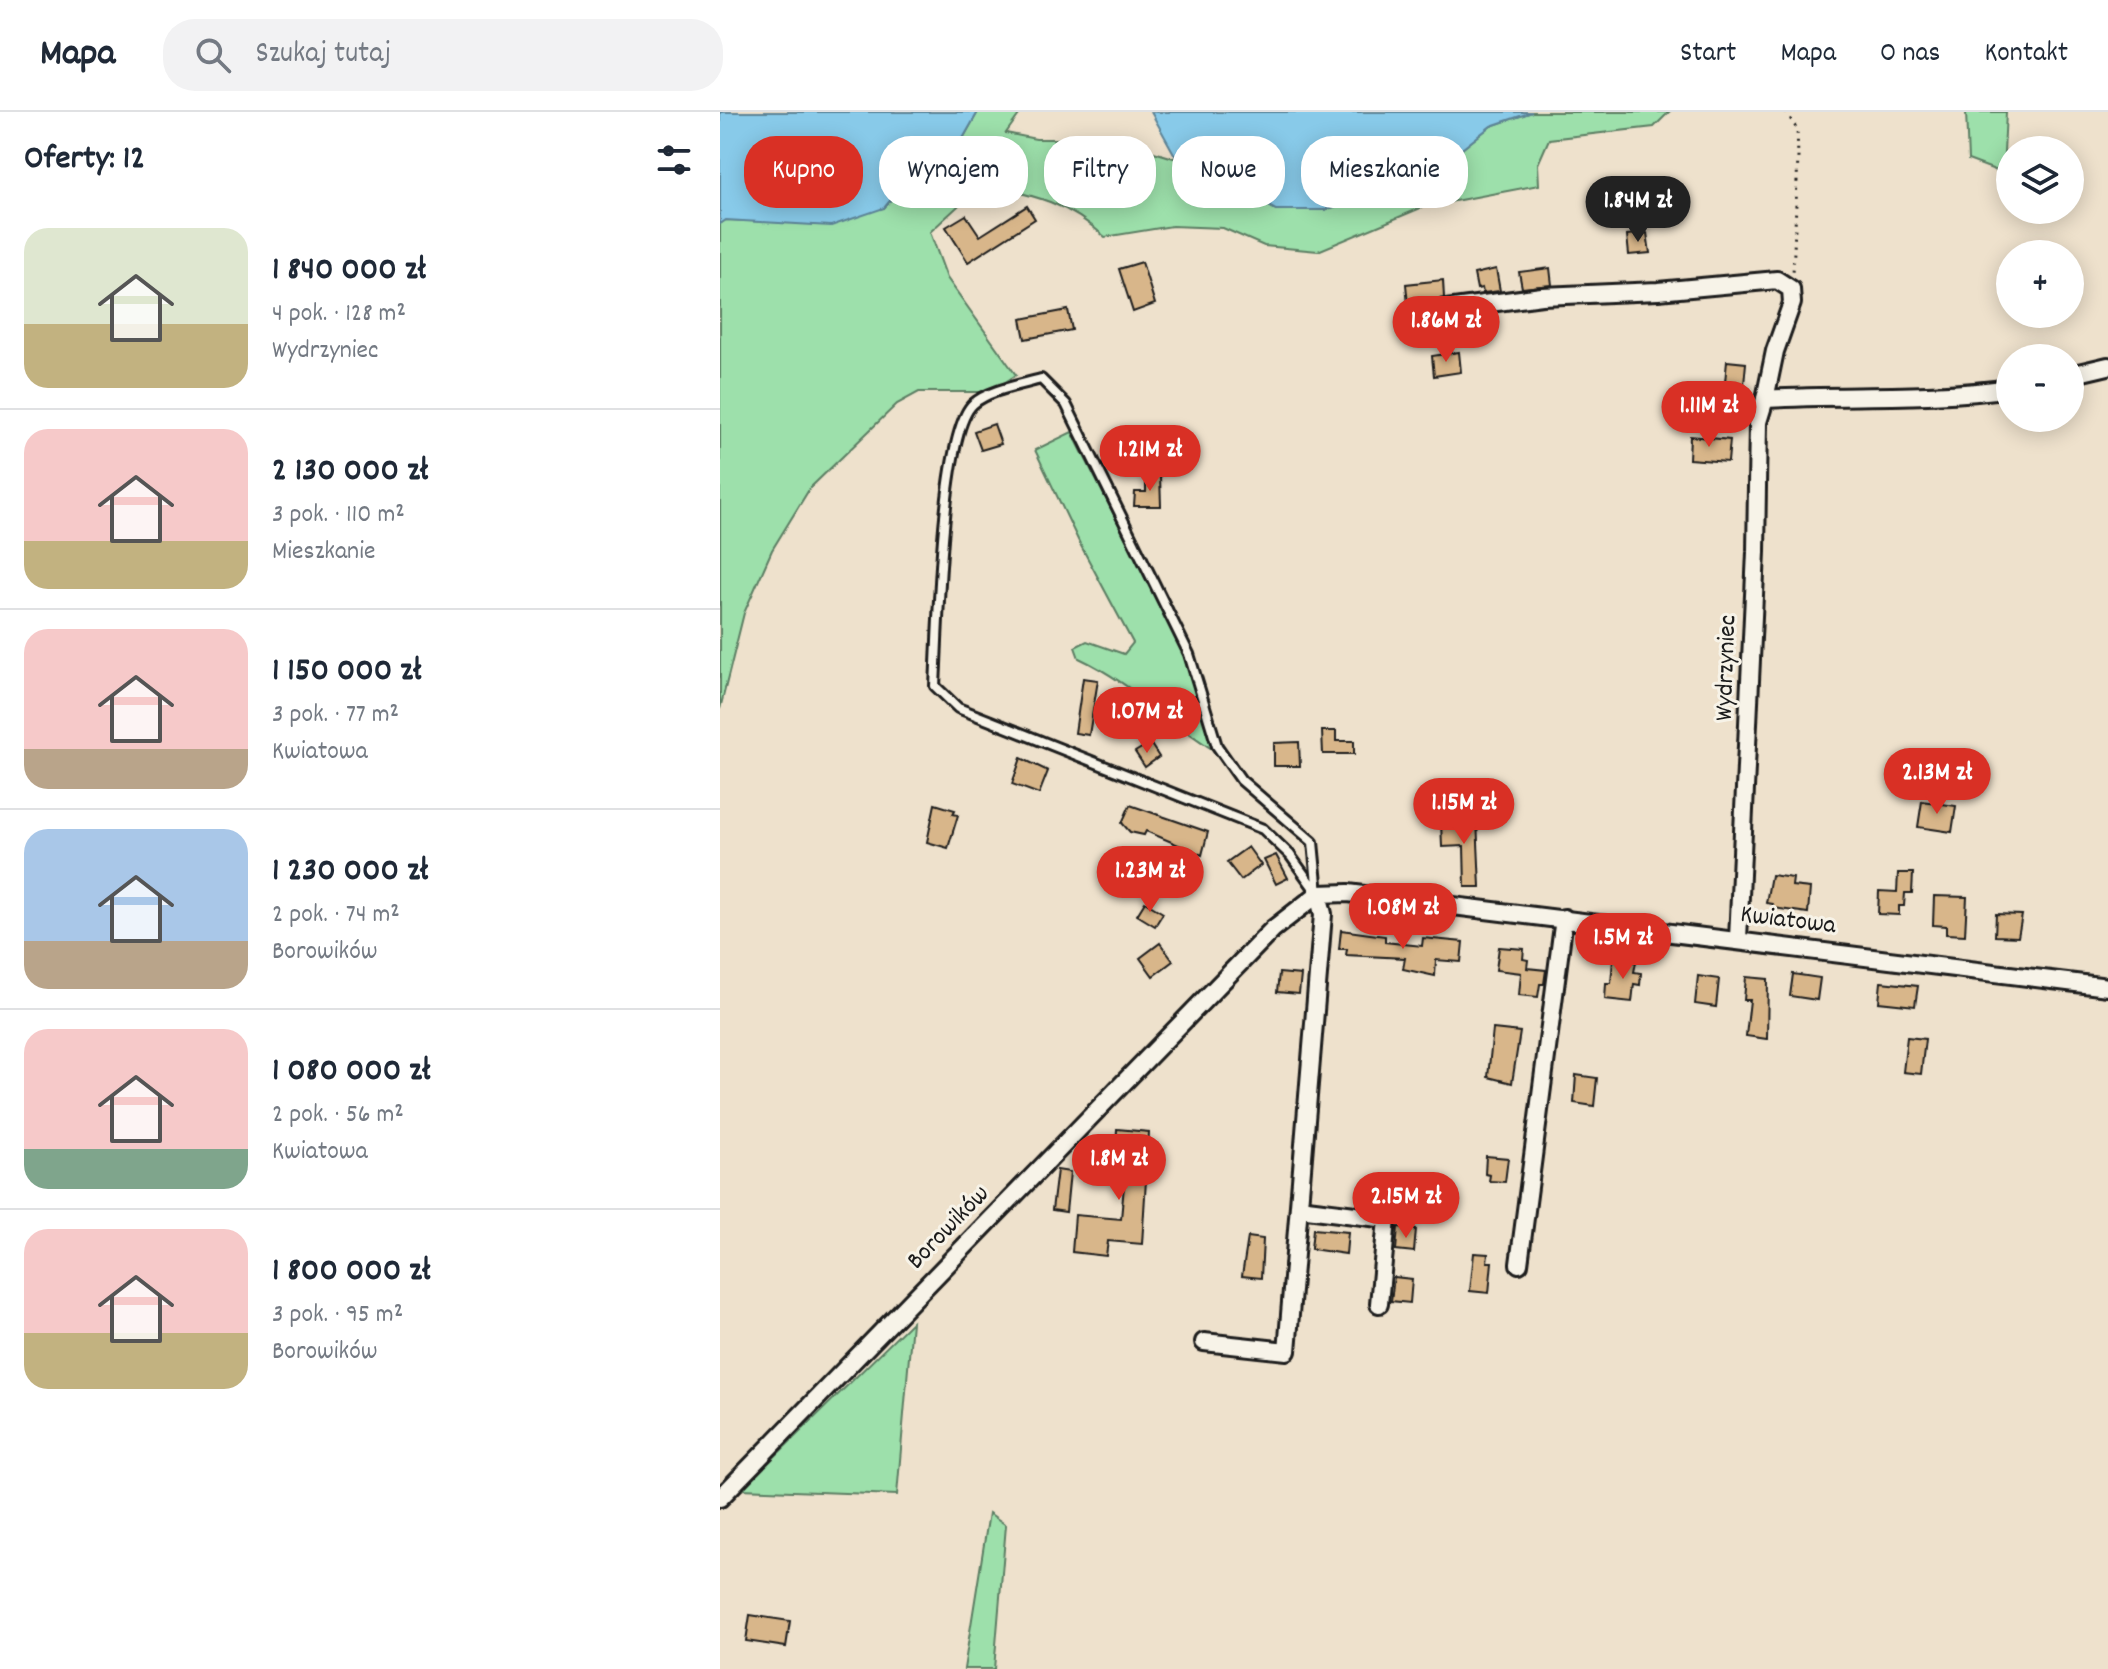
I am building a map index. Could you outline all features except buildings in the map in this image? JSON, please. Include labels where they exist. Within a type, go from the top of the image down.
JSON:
[{"type":"street","points":[[1439,310],[1542,296],[1658,291],[1777,280],[1791,289]]},
{"type":"street","name":"Wydrzyniec","points":[[1738,939],[1755,568],[1758,422],[1775,351],[1792,303],[1791,289]]},
{"type":"street","points":[[2084,372],[2108,366]]},
{"type":"street","points":[[1765,399],[1949,394],[1996,389]]},
{"type":"street","name":"Kwiatowa","points":[[1318,894],[1348,893],[1564,918],[2108,987]]},
{"type":"street","points":[[1204,1342],[1287,1351],[1323,914],[1318,894]]},
{"type":"street","name":"Borowików","points":[[720,1498],[1273,929],[1318,894]]},
{"type":"street","points":[[1519,1264],[1564,918]]},
{"type":"street","points":[[1299,1208],[1387,1219],[1379,1304]]},
{"type":"lane","points":[[1041,379],[1066,404],[1189,654],[1217,746],[1241,780],[1313,842],[1318,894],[1290,855],[1263,829],[958,708],[935,686],[949,473],[959,424],[971,406],[982,398],[1041,379]]},
{"type":"path","points":[[1786,112],[1797,129],[1798,157],[1791,289]]},
{"type":"green space","points":[[978,112],[1021,112],[1006,133],[1021,136],[964,136]]},
{"type":"green space","points":[[1532,112],[1669,112],[1654,127],[1549,139],[1538,164],[1539,185],[1468,198],[1468,144],[1491,126]]},
{"type":"green space","points":[[1966,112],[2006,112],[2005,136],[1996,136],[1996,170],[1968,160]]},
{"type":"green space","points":[[1028,137],[1044,139],[1044,200],[1028,195]]},
{"type":"green space","points":[[1156,153],[1172,157],[1172,208],[1421,208],[1318,251],[1264,246],[1223,228],[1172,226],[1105,237],[1064,208],[1156,208]]},
{"type":"green space","points":[[884,208],[956,208],[930,232],[947,278],[1016,375],[990,392],[919,392],[897,404],[810,488],[772,550],[744,613],[720,709],[720,224],[726,220],[774,222]]},
{"type":"green space","points":[[1072,432],[1185,655],[1212,749],[1131,689],[1079,658],[1075,647],[1087,641],[1124,654],[1133,643],[1080,544],[1035,450]]},
{"type":"green space","points":[[912,1322],[897,1495],[742,1489]]},
{"type":"green space","points":[[989,1513],[1006,1525],[994,1669],[964,1669]]},
{"type":"water","points":[[720,112],[978,112],[964,136],[879,136],[879,208],[884,208],[831,226],[726,220],[720,224]]},
{"type":"water","points":[[1151,112],[1532,112],[1491,126],[1468,144],[1468,136],[1301,136],[1301,208],[1331,208],[1324,210],[1272,208],[1285,208],[1285,136],[1172,136],[1172,150]]}]
